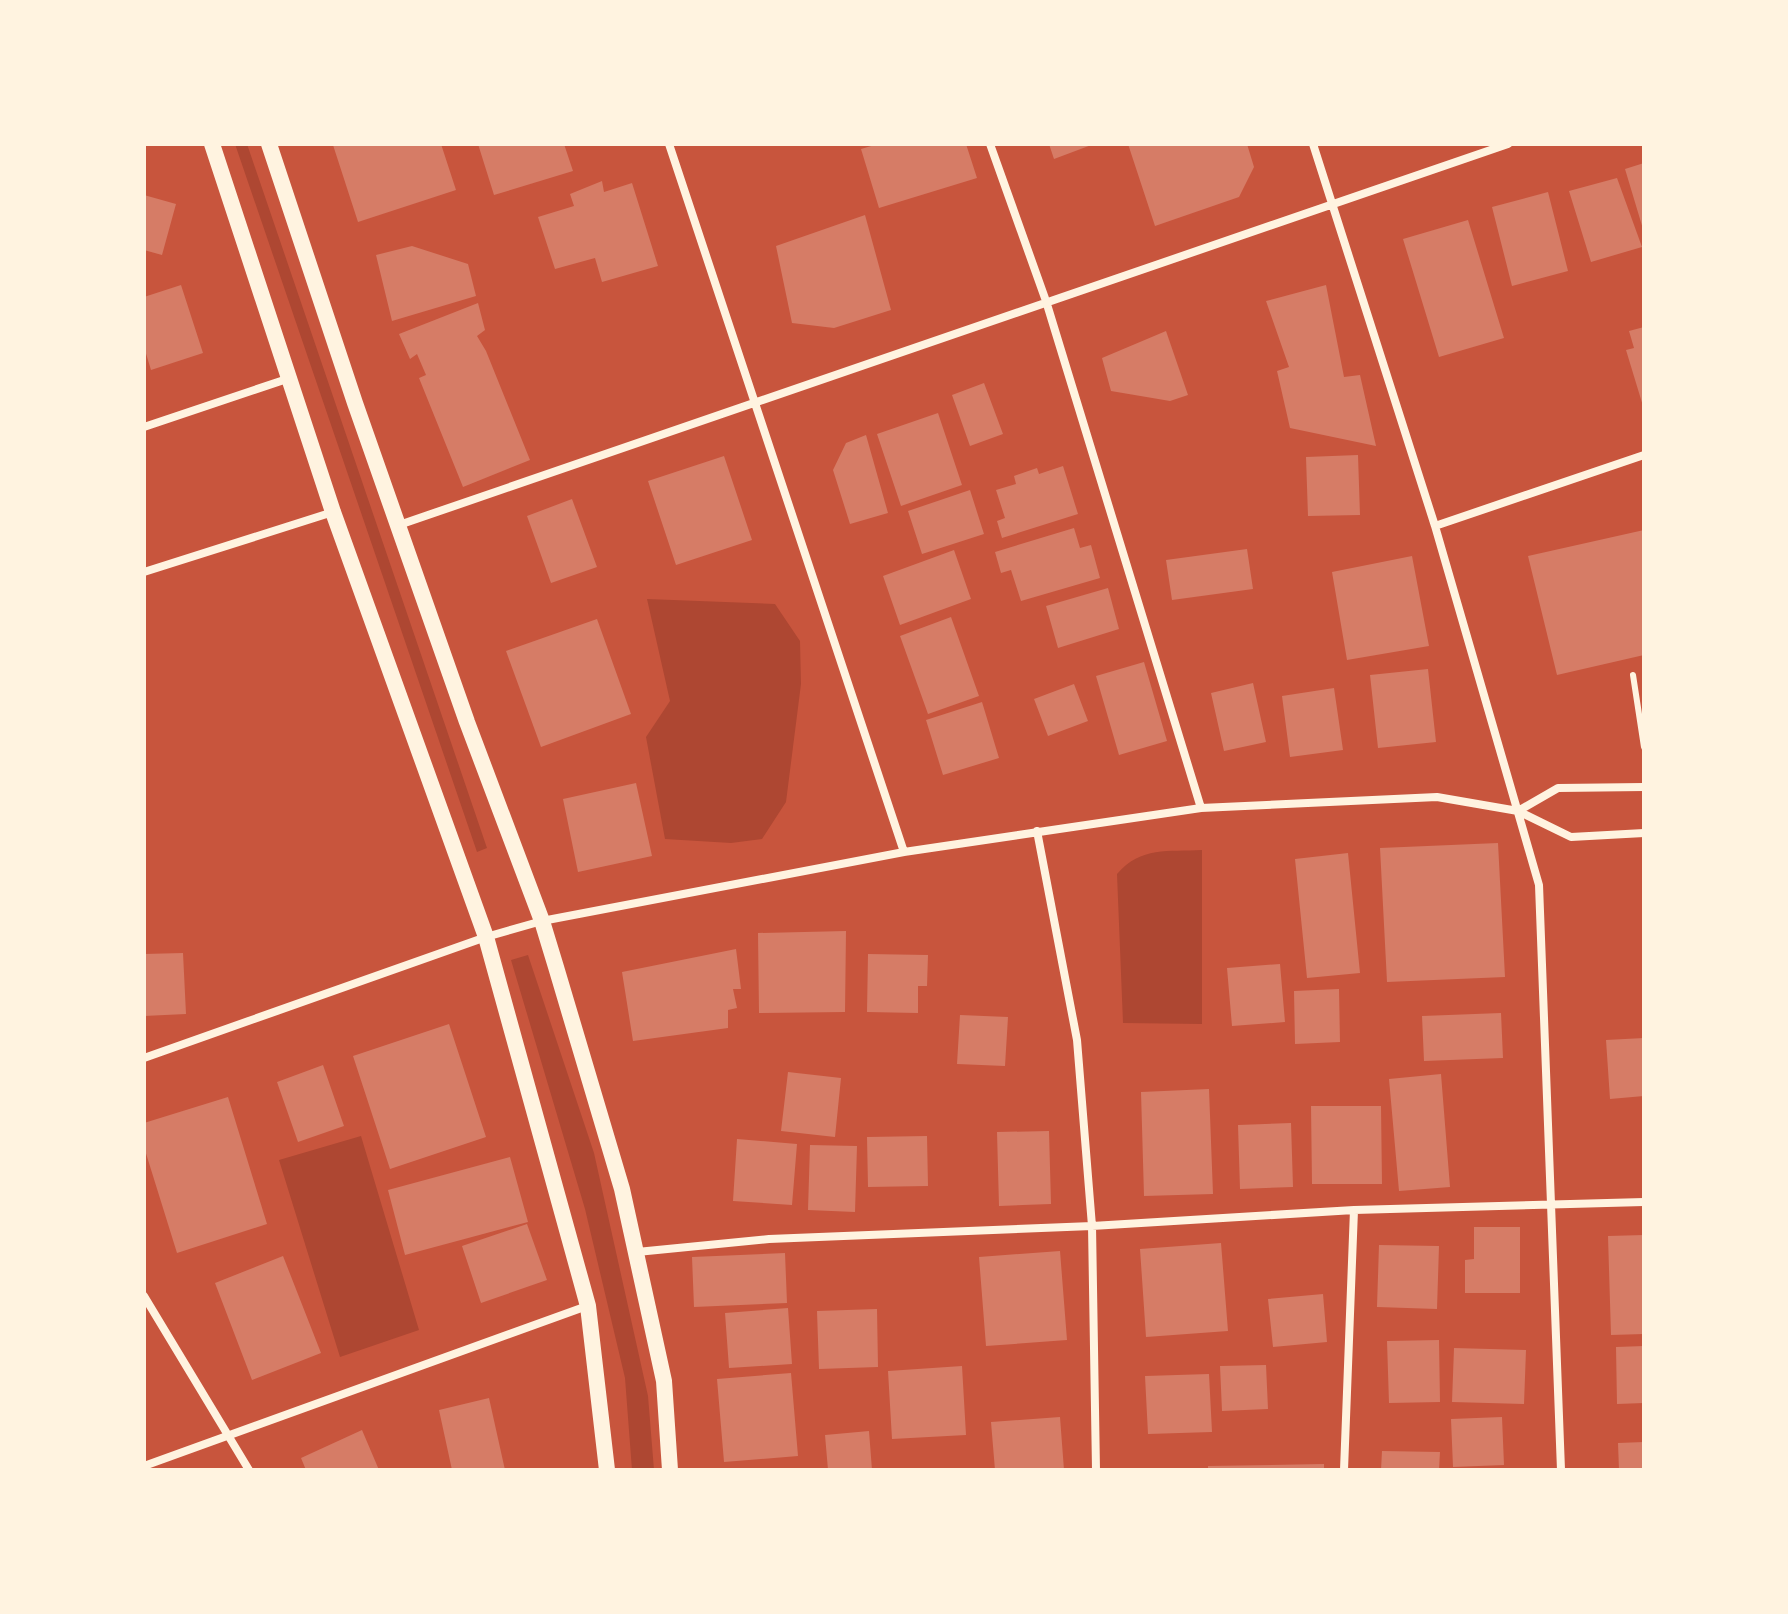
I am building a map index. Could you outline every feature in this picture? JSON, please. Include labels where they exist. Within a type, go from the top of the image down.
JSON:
[{"type":"main road","points":[[212,144],[287,379],[486,937],[588,1306],[607,1470]]},
{"type":"main road","points":[[269,144],[355,403],[467,722],[542,921],[622,1189],[664,1381],[670,1470]]},
{"type":"street","points":[[669,144],[904,852]]},
{"type":"street","points":[[990,144],[1046,301],[1201,808]]},
{"type":"street","points":[[1313,144],[1435,526],[1539,885],[1561,1470]]},
{"type":"street","points":[[399,525],[1508,144]]},
{"type":"street","points":[[144,427],[287,379]]},
{"type":"street","points":[[1435,526],[1644,455]]},
{"type":"street","points":[[144,572],[333,512]]},
{"type":"street","points":[[1518,811],[1558,788],[1644,787]]},
{"type":"street","points":[[144,1058],[486,937],[542,921],[904,852],[1037,831],[1201,808],[1437,797],[1518,811],[1571,837],[1644,833]]},
{"type":"street","points":[[1037,831],[1077,1040],[1092,1226],[1096,1470]]},
{"type":"street","points":[[636,1252],[769,1239],[1092,1226],[1354,1210],[1644,1202]]},
{"type":"street","points":[[1344,1470],[1354,1210]]},
{"type":"street","points":[[144,1296],[249,1470]]},
{"type":"street","points":[[144,1466],[588,1306]]},
{"type":"lane","points":[[1633,675],[1644,747]]},
{"type":"shaded area","points":[[235,144],[247,144],[487,848],[477,852]]},
{"type":"shaded area","points":[[647,599],[775,604],[800,641],[801,684],[786,802],[762,839],[731,843],[665,839],[646,737],[670,701]]},
{"type":"shaded area","points":[[1202,850],[1202,1024],[1123,1023],[1117,874],[1145,855]]},
{"type":"shaded area","points":[[528,955],[594,1153],[648,1396],[654,1470],[632,1470],[625,1378],[585,1209],[511,960]]},
{"type":"shaded area","points":[[361,1136],[419,1330],[340,1357],[279,1160]]},
{"type":"building","points":[[441,144],[456,190],[358,222],[333,145]]},
{"type":"building","points":[[478,144],[564,144],[573,171],[494,195]]},
{"type":"building","points":[[878,144],[966,144],[977,178],[879,208],[861,149]]},
{"type":"building","points":[[1049,144],[1094,144],[1054,159]]},
{"type":"building","points":[[1128,144],[1247,144],[1254,167],[1239,197],[1155,226]]},
{"type":"building","points":[[1644,163],[1644,229],[1643,229],[1625,169]]},
{"type":"building","points":[[1617,178],[1642,247],[1591,262],[1569,191]]},
{"type":"building","points":[[602,181],[604,192],[632,183],[658,266],[602,282],[595,258],[555,269],[538,217],[574,206],[570,194]]},
{"type":"building","points":[[1548,192],[1568,271],[1512,286],[1492,207]]},
{"type":"building","points":[[144,195],[176,204],[162,255],[144,250]]},
{"type":"building","points":[[865,215],[891,310],[834,328],[792,323],[776,246]]},
{"type":"building","points":[[1468,220],[1504,338],[1439,357],[1403,239]]},
{"type":"building","points":[[412,246],[468,264],[476,296],[392,321],[376,255]]},
{"type":"building","points":[[181,285],[203,353],[151,370],[144,347],[144,297]]},
{"type":"building","points":[[1326,285],[1344,377],[1360,375],[1376,446],[1290,428],[1277,371],[1289,367],[1266,301]]},
{"type":"building","points":[[478,303],[485,330],[477,336],[530,460],[463,487],[419,378],[426,375],[417,354],[410,359],[399,334]]},
{"type":"building","points":[[1644,327],[1643,406],[1626,350],[1634,348],[1629,331]]},
{"type":"building","points":[[1166,331],[1188,395],[1170,401],[1111,391],[1102,358]]},
{"type":"building","points":[[984,383],[1003,434],[970,446],[952,395]]},
{"type":"building","points":[[938,413],[962,485],[901,506],[877,434]]},
{"type":"building","points":[[866,435],[888,513],[850,524],[833,470],[846,443]]},
{"type":"building","points":[[1358,455],[1360,515],[1308,516],[1306,457]]},
{"type":"building","points":[[724,456],[752,540],[676,565],[648,481]]},
{"type":"building","points":[[1063,466],[1078,514],[1002,538],[997,521],[1005,518],[996,490],[1016,484],[1014,476],[1037,468],[1039,474]]},
{"type":"building","points":[[970,490],[984,534],[922,554],[908,511]]},
{"type":"building","points":[[572,499],[597,567],[551,583],[527,516]]},
{"type":"building","points":[[1074,528],[1080,548],[1091,545],[1100,578],[1021,601],[1011,570],[1001,573],[995,552]]},
{"type":"building","points":[[1644,530],[1644,655],[1557,675],[1528,556]]},
{"type":"building","points":[[1247,549],[1253,589],[1172,600],[1166,560]]},
{"type":"building","points":[[954,550],[971,599],[900,625],[883,576]]},
{"type":"building","points":[[1412,556],[1429,646],[1347,660],[1332,572]]},
{"type":"building","points":[[1108,588],[1119,629],[1058,648],[1046,606]]},
{"type":"building","points":[[951,617],[979,696],[928,714],[900,636]]},
{"type":"building","points":[[597,619],[631,714],[541,747],[506,651]]},
{"type":"building","points":[[1144,662],[1167,741],[1119,755],[1096,676]]},
{"type":"building","points":[[1428,669],[1436,742],[1378,748],[1370,675]]},
{"type":"building","points":[[1253,683],[1266,742],[1224,751],[1211,693]]},
{"type":"building","points":[[1074,684],[1088,721],[1048,736],[1034,699]]},
{"type":"building","points":[[1334,688],[1343,750],[1290,757],[1282,696]]},
{"type":"building","points":[[982,702],[999,758],[943,775],[926,720]]},
{"type":"building","points":[[636,783],[652,856],[578,872],[563,799]]},
{"type":"building","points":[[1498,843],[1505,977],[1387,982],[1380,848]]},
{"type":"building","points":[[1348,853],[1360,973],[1307,978],[1295,859]]},
{"type":"building","points":[[846,931],[845,1012],[759,1013],[758,933]]},
{"type":"building","points":[[736,949],[741,989],[733,989],[737,1008],[728,1010],[728,1028],[633,1041],[622,972]]},
{"type":"building","points":[[183,953],[186,1014],[144,1016],[144,954]]},
{"type":"building","points":[[868,954],[928,955],[927,986],[918,986],[918,1013],[867,1012]]},
{"type":"building","points":[[1280,964],[1285,1022],[1232,1026],[1227,968]]},
{"type":"building","points":[[1339,989],[1340,1042],[1295,1044],[1294,991]]},
{"type":"building","points":[[1501,1013],[1503,1058],[1424,1061],[1422,1016]]},
{"type":"building","points":[[960,1015],[1008,1017],[1005,1066],[957,1064]]},
{"type":"building","points":[[449,1024],[486,1137],[390,1169],[353,1056]]},
{"type":"building","points":[[1644,1038],[1644,1096],[1610,1099],[1606,1040]]},
{"type":"building","points":[[323,1065],[344,1126],[298,1142],[277,1082]]},
{"type":"building","points":[[788,1072],[841,1078],[835,1137],[781,1131]]},
{"type":"building","points":[[1441,1074],[1450,1187],[1399,1191],[1389,1079]]},
{"type":"building","points":[[1209,1089],[1213,1194],[1144,1196],[1141,1092]]},
{"type":"building","points":[[228,1097],[267,1224],[177,1253],[144,1147],[144,1123]]},
{"type":"building","points":[[1311,1106],[1381,1106],[1382,1184],[1312,1184]]},
{"type":"building","points":[[1291,1123],[1293,1187],[1240,1189],[1238,1125]]},
{"type":"building","points":[[1049,1131],[1051,1204],[999,1206],[997,1132]]},
{"type":"building","points":[[927,1136],[928,1186],[868,1187],[867,1137]]},
{"type":"building","points":[[737,1139],[797,1144],[792,1205],[733,1201]]},
{"type":"building","points":[[810,1145],[857,1146],[855,1212],[808,1210]]},
{"type":"building","points":[[510,1157],[528,1222],[405,1255],[388,1190]]},
{"type":"building","points":[[527,1224],[547,1280],[481,1303],[462,1246]]},
{"type":"building","points":[[1474,1227],[1520,1227],[1520,1293],[1465,1293],[1465,1260],[1474,1259]]},
{"type":"building","points":[[1644,1235],[1644,1334],[1611,1335],[1608,1236]]},
{"type":"building","points":[[1221,1243],[1228,1331],[1146,1337],[1140,1249]]},
{"type":"building","points":[[1379,1245],[1439,1246],[1437,1309],[1377,1307]]},
{"type":"building","points":[[1060,1251],[1067,1340],[986,1346],[979,1257]]},
{"type":"building","points":[[785,1253],[787,1303],[694,1307],[692,1257]]},
{"type":"building","points":[[283,1256],[321,1353],[252,1380],[215,1283]]},
{"type":"building","points":[[1323,1294],[1327,1342],[1273,1347],[1268,1299]]},
{"type":"building","points":[[788,1308],[792,1364],[729,1368],[725,1313]]},
{"type":"building","points":[[877,1309],[878,1367],[819,1369],[817,1311]]},
{"type":"building","points":[[1439,1340],[1440,1402],[1389,1403],[1387,1341]]},
{"type":"building","points":[[1644,1346],[1644,1403],[1617,1404],[1616,1347]]},
{"type":"building","points":[[1454,1348],[1526,1350],[1524,1404],[1452,1402]]},
{"type":"building","points":[[1266,1365],[1268,1409],[1222,1411],[1220,1366]]},
{"type":"building","points":[[962,1366],[966,1435],[892,1439],[888,1371]]},
{"type":"building","points":[[791,1373],[798,1456],[724,1462],[717,1379]]},
{"type":"building","points":[[1209,1374],[1212,1432],[1148,1434],[1145,1376]]},
{"type":"building","points":[[489,1398],[505,1470],[452,1470],[439,1410]]},
{"type":"building","points":[[1060,1417],[1064,1470],[995,1470],[991,1422]]},
{"type":"building","points":[[1502,1417],[1504,1465],[1453,1467],[1451,1419]]},
{"type":"building","points":[[362,1430],[379,1470],[306,1470],[301,1458]]},
{"type":"building","points":[[869,1431],[872,1470],[828,1470],[825,1435]]},
{"type":"building","points":[[1644,1442],[1644,1470],[1619,1470],[1618,1443]]},
{"type":"building","points":[[1382,1451],[1440,1452],[1439,1470],[1381,1470]]},
{"type":"building","points":[[1324,1464],[1324,1470],[1208,1470],[1208,1466]]}]
